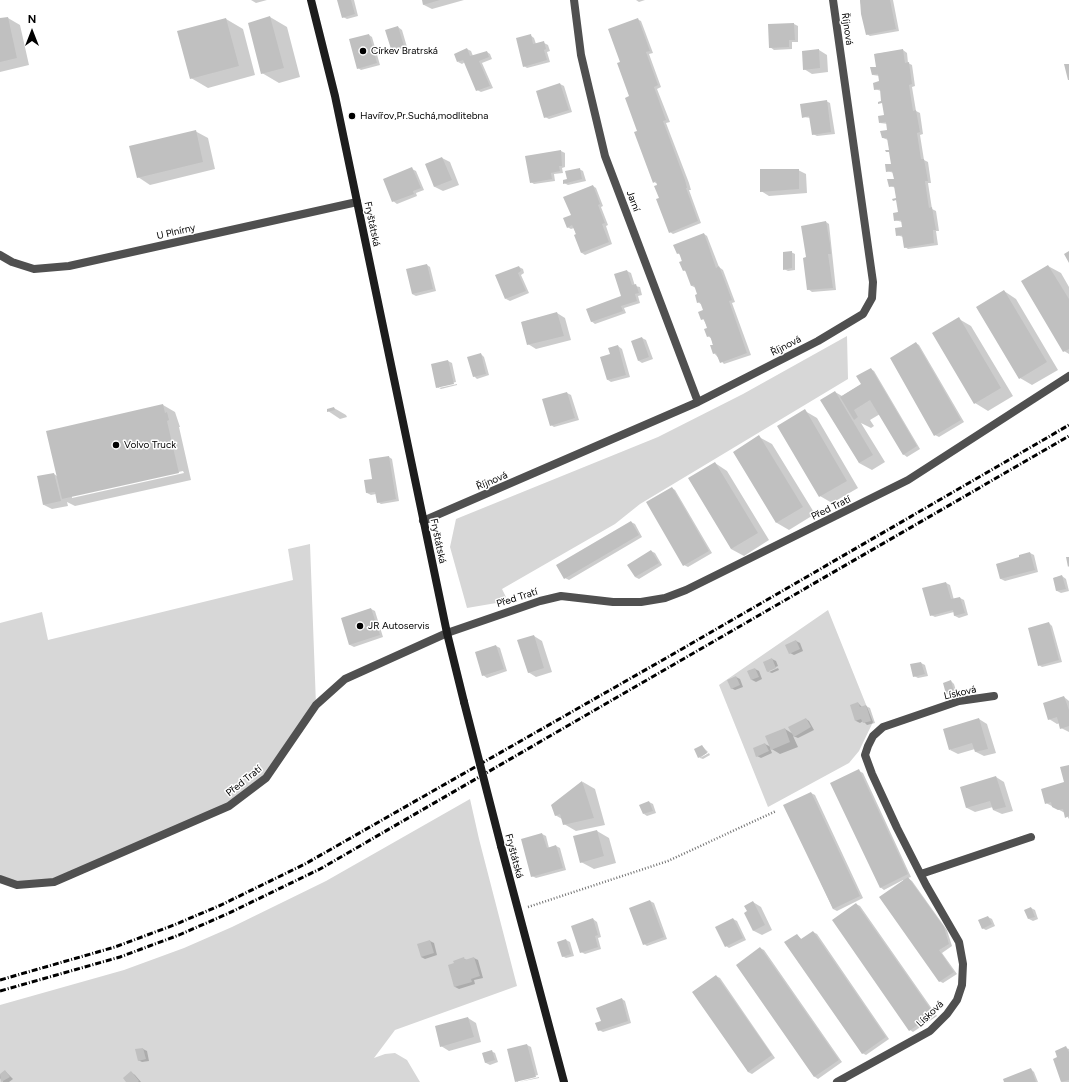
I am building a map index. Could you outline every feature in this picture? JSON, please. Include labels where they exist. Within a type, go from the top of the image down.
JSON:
[{"type":"street","name":"Fryštátská","points":[[311,0],[335,96],[446,632],[564,1082]]},
{"type":"street","name":"Jarní","points":[[574,0],[581,55],[606,156],[698,402]]},
{"type":"street","name":"Říjnová","points":[[423,521],[698,402],[818,341],[863,314],[872,298],[874,282],[833,0]]},
{"type":"street","name":"U Plnírny","points":[[0,255],[12,262],[34,269],[69,266],[357,202]]},
{"type":"street","name":"Před Tratí","points":[[0,879],[17,885],[54,882],[229,806],[266,778],[316,705],[345,679],[446,632],[540,601],[561,596],[613,602],[641,602],[665,598],[686,590],[908,480],[1069,376]]},
{"type":"street","name":"Lísková","points":[[837,1082],[930,1031],[947,1014],[957,1000],[962,985],[963,964],[959,942],[897,828],[872,774],[866,755],[868,746],[873,736],[883,727],[959,702],[994,696]]},
{"type":"street","points":[[921,874],[1031,837]]},
{"type":"path","points":[[518,910],[668,861],[776,811]]},
{"type":"shaded area","points":[[847,336],[848,379],[640,504],[615,524],[502,589],[508,601],[467,608],[450,547],[456,519],[658,437],[743,394]]},
{"type":"shaded area","points":[[310,544],[316,705],[266,778],[229,806],[54,882],[17,885],[0,879],[0,623],[42,612],[48,640],[293,580],[288,549]]},
{"type":"shaded area","points":[[828,610],[873,722],[859,751],[849,763],[768,807],[719,685]]},
{"type":"shaded area","points":[[470,799],[517,986],[395,1030],[374,1058],[385,1054],[395,1053],[407,1060],[420,1082],[0,1082],[0,1005],[124,970],[184,948],[232,927],[326,881]]},
{"type":"building","points":[[337,0],[351,0],[355,14],[342,18]]},
{"type":"building","points":[[422,0],[440,0],[423,5]]},
{"type":"building","points":[[860,0],[890,0],[896,29],[866,35],[861,14]]},
{"type":"building","points":[[270,16],[284,68],[261,74],[248,23]]},
{"type":"building","points":[[8,17],[17,58],[0,62],[0,18]]},
{"type":"building","points":[[226,18],[239,66],[190,79],[177,31]]},
{"type":"building","points":[[638,18],[650,51],[646,52],[658,85],[654,87],[666,120],[663,121],[685,180],[686,188],[698,221],[669,233],[656,199],[659,198],[654,186],[657,185],[656,181],[653,183],[634,132],[637,131],[625,98],[629,96],[617,63],[620,62],[608,29]]},
{"type":"building","points":[[794,23],[795,40],[789,40],[789,47],[769,48],[768,24]]},
{"type":"building","points":[[398,26],[404,46],[391,49],[385,30]]},
{"type":"building","name":"Církev Bratrská","points":[[369,34],[377,63],[357,69],[349,39]]},
{"type":"building","points":[[531,34],[533,44],[544,41],[546,49],[544,50],[547,60],[523,67],[516,38]]},
{"type":"building","points":[[467,48],[470,56],[487,51],[489,57],[479,61],[490,86],[476,91],[463,60],[457,62],[454,54]]},
{"type":"building","points":[[819,49],[820,68],[803,70],[802,51]]},
{"type":"building","points":[[903,49],[905,63],[909,62],[912,84],[909,85],[913,111],[916,110],[920,132],[917,133],[921,159],[924,159],[928,181],[925,181],[929,208],[932,207],[936,230],[933,230],[934,243],[904,248],[902,235],[896,236],[895,228],[902,227],[901,220],[894,221],[893,213],[898,212],[896,200],[893,201],[892,199],[896,198],[894,186],[889,187],[887,179],[894,179],[892,171],[886,172],[885,164],[891,164],[889,152],[886,152],[885,150],[889,150],[887,138],[882,138],[880,131],[887,130],[886,122],[879,123],[878,116],[884,115],[882,103],[878,104],[878,102],[881,101],[880,89],[874,90],[873,83],[879,81],[878,74],[872,75],[870,67],[876,67],[874,54]]},
{"type":"building","points":[[1064,64],[1069,64],[1069,80],[1068,80]]},
{"type":"building","points":[[560,83],[569,110],[544,118],[536,91]]},
{"type":"building","points":[[827,100],[831,132],[812,135],[809,116],[802,118],[800,104]]},
{"type":"building","points":[[196,130],[203,162],[137,178],[129,146]]},
{"type":"building","points":[[561,150],[562,166],[559,166],[560,171],[551,173],[552,179],[530,183],[525,156]]},
{"type":"building","points":[[442,157],[452,180],[434,187],[425,164]]},
{"type":"building","points":[[412,167],[421,188],[413,191],[414,194],[392,202],[383,179]]},
{"type":"building","points":[[580,168],[582,179],[563,184],[563,180],[567,179],[565,171]]},
{"type":"building","points":[[760,169],[799,169],[799,189],[760,192]]},
{"type":"building","points":[[593,185],[600,204],[598,205],[605,223],[602,224],[609,242],[581,253],[572,225],[567,228],[563,218],[571,215],[563,197]]},
{"type":"building","points":[[826,221],[830,244],[831,254],[828,254],[833,288],[807,290],[803,258],[806,257],[801,226]]},
{"type":"building","points":[[704,233],[716,268],[719,266],[732,300],[729,301],[747,353],[720,363],[716,353],[713,354],[710,345],[713,345],[710,336],[707,337],[704,329],[707,328],[704,319],[701,320],[698,312],[703,310],[700,302],[697,303],[695,295],[697,294],[694,285],[691,286],[685,270],[683,271],[679,262],[682,261],[679,253],[677,254],[673,245]]},
{"type":"building","points":[[792,251],[792,268],[783,270],[783,252]]},
{"type":"building","points":[[1069,251],[1069,263],[1064,254]]},
{"type":"building","points":[[427,264],[433,289],[412,294],[406,269]]},
{"type":"building","points":[[1048,265],[1069,299],[1069,349],[1063,352],[1021,281]]},
{"type":"building","points":[[519,266],[521,271],[518,273],[526,291],[505,299],[495,275]]},
{"type":"building","points":[[627,270],[632,285],[636,284],[639,293],[635,294],[637,301],[621,306],[623,311],[591,322],[586,309],[621,296],[614,274]]},
{"type":"building","points":[[1004,290],[1047,362],[1019,379],[976,307]]},
{"type":"building","points":[[557,312],[564,336],[527,345],[521,322]]},
{"type":"building","points":[[959,317],[1001,388],[974,404],[932,333]]},
{"type":"building","points":[[642,337],[649,357],[638,361],[631,341]]},
{"type":"building","points":[[916,342],[961,420],[934,436],[890,358]]},
{"type":"building","points":[[618,345],[626,375],[607,380],[600,357],[610,354],[608,348]]},
{"type":"building","points":[[481,353],[486,374],[473,377],[467,357]]},
{"type":"building","points":[[448,360],[454,384],[436,388],[431,364]]},
{"type":"building","points":[[871,368],[917,446],[903,455],[870,400],[854,410],[858,417],[854,420],[840,397],[861,384],[856,376]]},
{"type":"building","points":[[835,391],[873,455],[859,463],[820,400]]},
{"type":"building","points":[[567,392],[575,418],[550,426],[542,399]]},
{"type":"building","points":[[163,404],[165,413],[167,412],[169,420],[167,421],[179,473],[62,499],[46,431]]},
{"type":"building","points":[[334,407],[335,410],[327,412],[327,409]]},
{"type":"building","points":[[805,409],[847,481],[819,497],[777,426]]},
{"type":"building","points":[[759,435],[803,507],[776,523],[733,452]]},
{"type":"building","points":[[389,456],[396,499],[377,503],[375,492],[366,493],[364,480],[372,479],[369,459]]},
{"type":"building","points":[[715,462],[758,533],[731,549],[688,478]]},
{"type":"building","points":[[54,473],[61,501],[43,505],[37,476]]},
{"type":"building","points":[[672,487],[709,551],[683,566],[646,502]]},
{"type":"building","points":[[631,521],[639,535],[564,579],[556,565]]},
{"type":"building","points":[[651,550],[659,563],[635,577],[627,565]]},
{"type":"building","points":[[1030,552],[1035,570],[1000,579],[996,564]]},
{"type":"building","points":[[1066,557],[1069,557],[1068,567]]},
{"type":"building","points":[[1062,575],[1066,589],[1056,591],[1053,578]]},
{"type":"building","points":[[946,582],[951,599],[960,597],[965,613],[954,616],[953,610],[930,616],[922,588]]},
{"type":"building","name":"JR Autoservis","points":[[371,608],[380,635],[349,645],[341,618]]},
{"type":"building","points":[[1049,622],[1059,660],[1038,666],[1028,628]]},
{"type":"building","points":[[534,635],[544,668],[528,673],[517,640]]},
{"type":"building","points":[[796,640],[800,649],[789,654],[785,645]]},
{"type":"building","points":[[496,645],[504,669],[482,676],[475,652]]},
{"type":"building","points":[[772,658],[776,668],[767,672],[763,662]]},
{"type":"building","points":[[921,662],[925,674],[913,677],[910,664]]},
{"type":"building","points":[[755,668],[759,677],[751,680],[747,671]]},
{"type":"building","points":[[736,676],[740,685],[731,689],[727,680]]},
{"type":"building","points":[[951,680],[954,692],[946,694],[943,683]]},
{"type":"building","points":[[1064,696],[1069,710],[1069,726],[1060,729],[1057,717],[1048,720],[1043,703]]},
{"type":"building","points":[[858,702],[860,707],[866,705],[871,721],[863,723],[861,719],[855,721],[850,705]]},
{"type":"building","points":[[806,718],[811,727],[794,737],[788,727]]},
{"type":"building","points":[[979,718],[988,749],[975,752],[972,743],[949,750],[943,729]]},
{"type":"building","points":[[785,728],[790,742],[771,750],[765,736]]},
{"type":"building","points":[[765,743],[769,751],[756,757],[753,748]]},
{"type":"building","points":[[702,745],[707,753],[698,758],[694,749]]},
{"type":"building","points":[[1069,765],[1069,816],[1065,818],[1063,809],[1058,810],[1052,807],[1051,802],[1045,804],[1041,789],[1064,782],[1060,767]]},
{"type":"building","points":[[859,769],[908,874],[880,888],[830,783]]},
{"type":"building","points":[[996,776],[1006,807],[993,810],[990,801],[966,808],[960,787]]},
{"type":"building","points":[[582,781],[594,818],[563,825],[560,814],[555,816],[551,805]]},
{"type":"building","points":[[811,792],[860,896],[833,909],[783,805]]},
{"type":"building","points":[[649,801],[653,811],[643,814],[639,805]]},
{"type":"building","points":[[597,830],[604,856],[580,863],[573,836]]},
{"type":"building","points":[[542,833],[547,848],[556,845],[563,868],[531,877],[521,839]]},
{"type":"building","points":[[908,877],[944,927],[949,944],[939,950],[954,972],[939,982],[879,897]]},
{"type":"building","points":[[650,900],[664,937],[643,945],[629,908]]},
{"type":"building","points":[[753,901],[765,925],[753,931],[744,913],[747,911],[744,906]]},
{"type":"building","points":[[856,903],[934,1014],[909,1031],[832,920]]},
{"type":"building","points":[[1031,907],[1035,917],[1028,919],[1024,910]]},
{"type":"building","points":[[988,916],[992,924],[982,929],[978,920]]},
{"type":"building","points":[[593,918],[598,935],[595,936],[598,947],[580,953],[571,926]]},
{"type":"building","points":[[733,918],[743,938],[725,947],[715,927]]},
{"type":"building","points":[[813,931],[886,1037],[862,1054],[784,942],[797,934],[801,939]]},
{"type":"building","points":[[566,939],[571,954],[562,957],[557,942]]},
{"type":"building","points":[[430,940],[434,953],[421,957],[417,944]]},
{"type":"building","points":[[760,947],[839,1060],[814,1077],[736,965]]},
{"type":"building","points":[[464,957],[465,960],[474,957],[480,976],[471,979],[472,982],[454,987],[448,965],[454,963],[453,961]]},
{"type":"building","points":[[716,975],[772,1055],[748,1072],[692,992]]},
{"type":"building","points":[[622,998],[628,1021],[598,1031],[595,1023],[601,1021],[596,1008]]},
{"type":"building","points":[[468,1017],[474,1037],[440,1047],[435,1026]]},
{"type":"building","points":[[527,1044],[536,1077],[515,1082],[507,1049]]},
{"type":"building","points":[[1066,1046],[1069,1052],[1069,1080],[1061,1082],[1053,1059],[1057,1057],[1055,1051]]},
{"type":"building","points":[[143,1048],[146,1059],[138,1061],[135,1049]]},
{"type":"building","points":[[492,1050],[495,1060],[485,1063],[482,1053]]},
{"type":"building","points":[[1031,1068],[1036,1082],[1004,1082],[1003,1079]]},
{"type":"building","points":[[5,1070],[10,1077],[1,1082],[0,1074]]},
{"type":"building","points":[[131,1071],[139,1081],[138,1082],[126,1082],[123,1078]]},
{"type":"railway","points":[[0,980],[115,947],[174,925],[221,905],[305,864],[682,649],[1069,425]]},
{"type":"railway","points":[[0,991],[120,957],[179,935],[227,914],[320,869],[1069,436]]},
{"type":"place","name":"Církev Bratrská","points":[[363,51]]},
{"type":"place","name":"Havířov,Pr.Suchá,modlitebna","points":[[352,116]]},
{"type":"place","name":"Volvo Truck","points":[[116,445]]},
{"type":"place","name":"JR Autoservis","points":[[360,626]]}]
